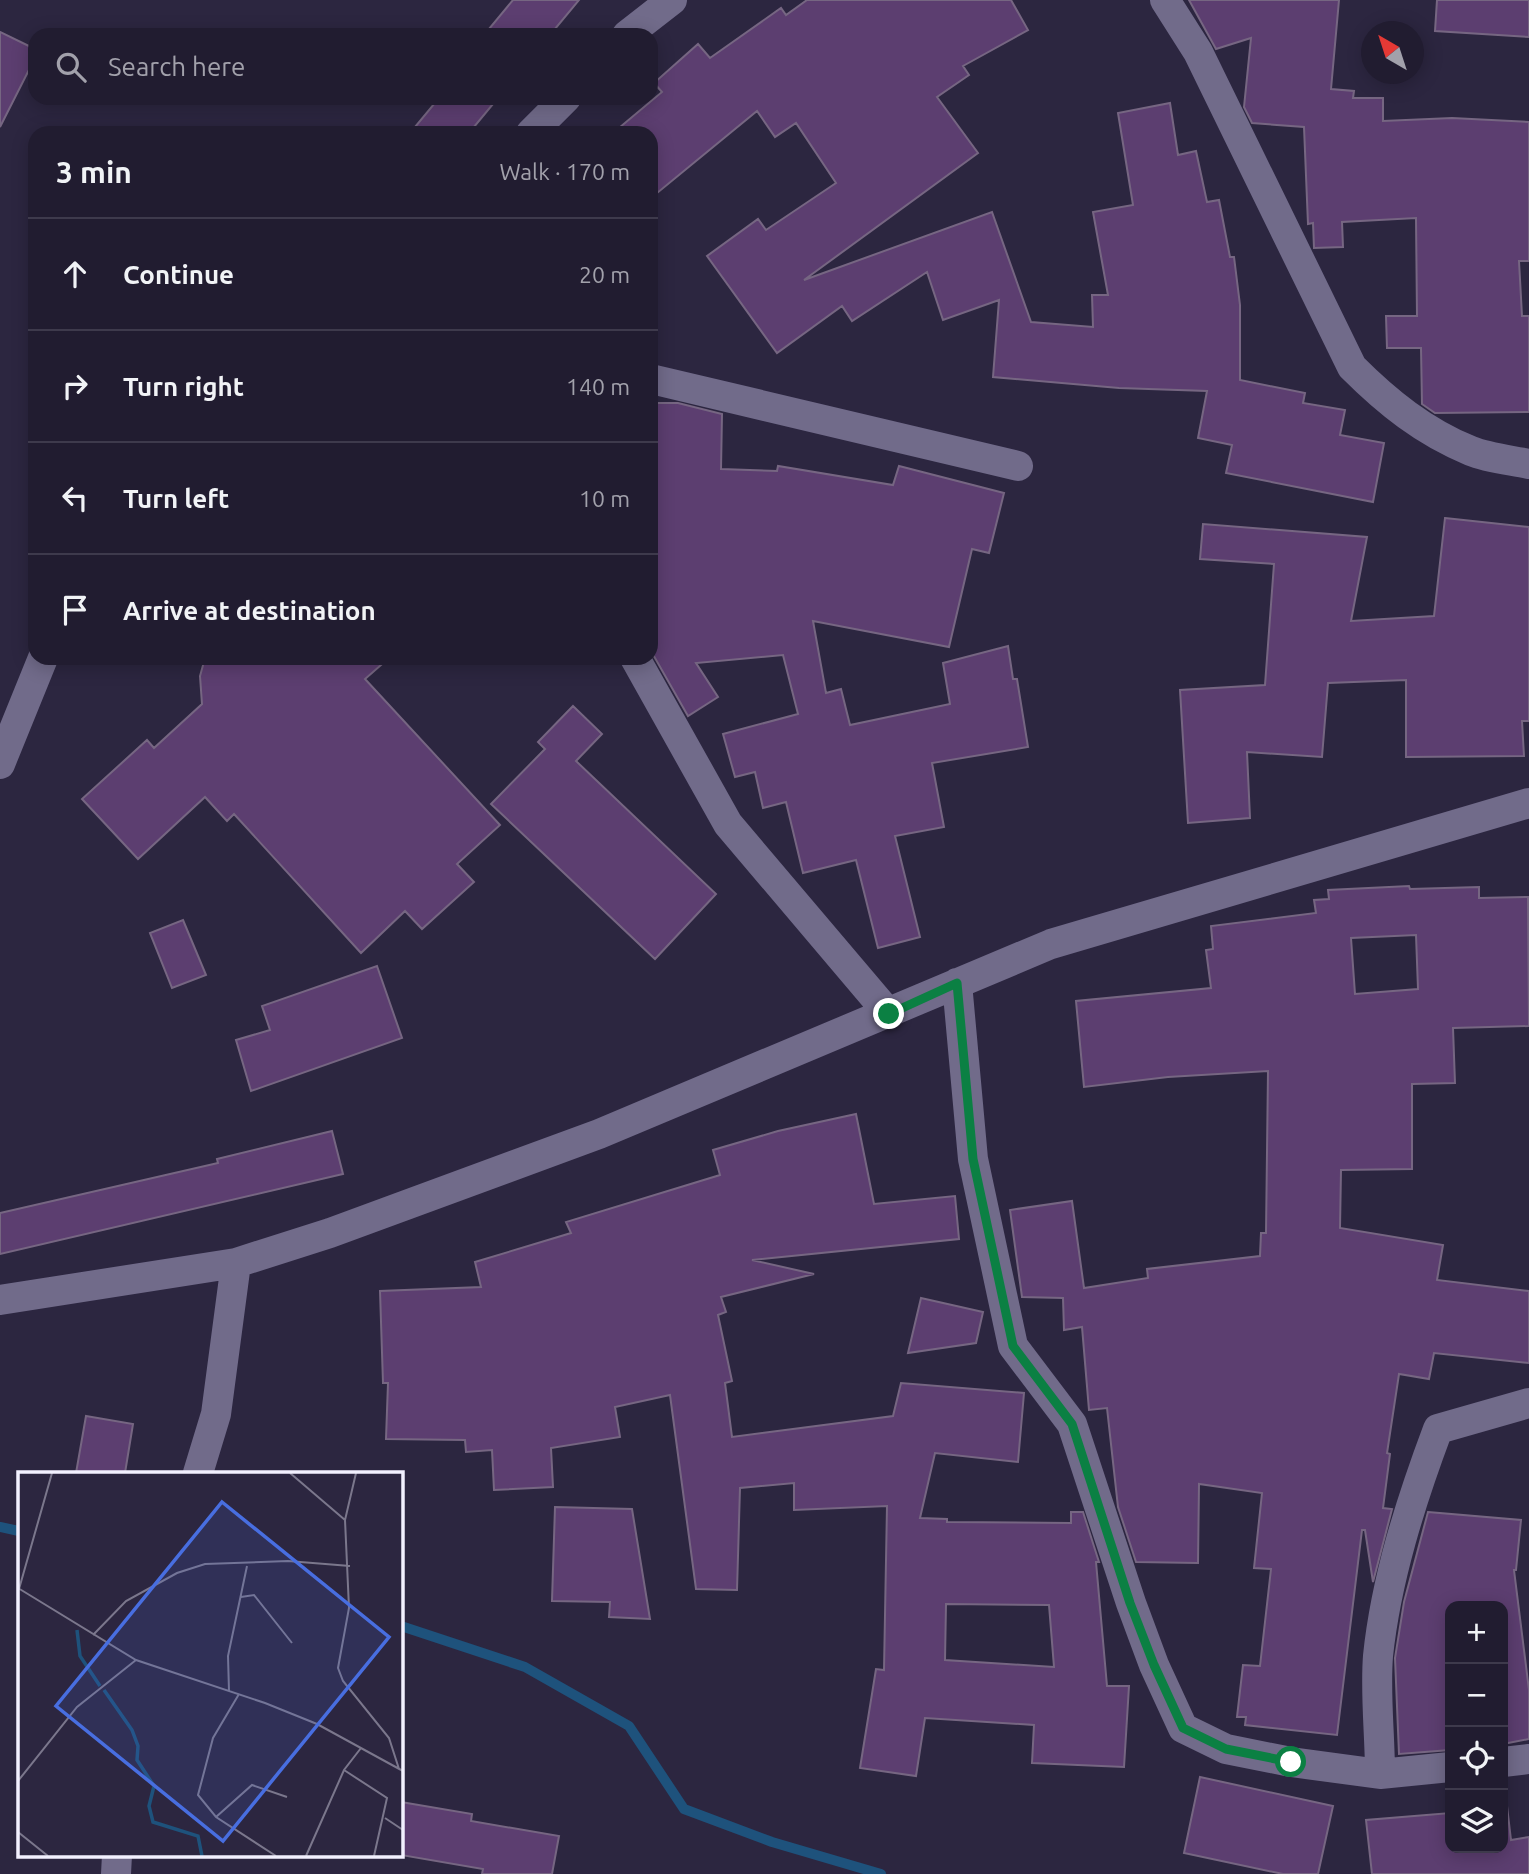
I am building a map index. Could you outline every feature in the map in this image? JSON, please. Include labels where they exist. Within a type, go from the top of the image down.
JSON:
[{"type":"street","points":[[636,28],[672,0]]},
{"type":"street","points":[[1165,0],[1198,52],[1352,367],[1384,399],[1429,430],[1473,452],[1529,464]]},
{"type":"street","points":[[538,126],[559,105]]},
{"type":"street","points":[[658,381],[1018,466]]},
{"type":"street","points":[[0,764],[40,665]]},
{"type":"street","points":[[639,665],[728,824],[889,1014]]},
{"type":"street","points":[[0,1300],[236,1263],[330,1233],[599,1134],[1051,944],[1529,803]]},
{"type":"street","points":[[957,983],[973,1159],[1013,1346],[1072,1424],[1130,1603],[1154,1665],[1183,1728],[1226,1749],[1291,1762],[1380,1774],[1445,1768]]},
{"type":"street","points":[[198,1472],[216,1413],[236,1263]]},
{"type":"street","points":[[1380,1774],[1378,1657],[1396,1565],[1417,1485],[1437,1429],[1529,1403]]},
{"type":"street","points":[[1508,1761],[1529,1759]]},
{"type":"street","points":[[116,1874],[117,1856]]},
{"type":"building","points":[[513,0],[579,0],[556,28],[490,28]]},
{"type":"building","points":[[807,0],[1011,0],[1028,30],[963,66],[969,75],[937,97],[978,153],[804,280],[992,212],[1031,322],[1093,327],[1092,295],[1108,295],[1093,212],[1133,205],[1118,113],[1170,103],[1178,155],[1196,151],[1207,202],[1219,200],[1230,257],[1234,257],[1240,305],[1240,380],[1305,393],[1303,403],[1345,410],[1340,435],[1384,443],[1373,502],[1226,473],[1232,445],[1198,438],[1207,391],[1119,388],[993,377],[999,300],[943,320],[927,272],[852,321],[842,306],[777,353],[707,256],[758,219],[766,230],[836,183],[796,123],[775,137],[757,111],[658,192],[658,126],[621,126],[646,105],[658,105],[658,95],[662,92],[658,88],[658,79],[698,44],[710,58],[781,8],[786,15]]},
{"type":"building","points":[[1189,0],[1339,0],[1331,89],[1354,91],[1353,98],[1383,98],[1383,121],[1452,118],[1529,122],[1529,261],[1519,261],[1522,316],[1529,316],[1529,412],[1435,413],[1422,404],[1421,348],[1387,348],[1386,316],[1417,316],[1416,218],[1342,222],[1343,247],[1314,248],[1313,223],[1308,224],[1304,127],[1252,123],[1244,107],[1251,38],[1216,49]]},
{"type":"building","points":[[1437,0],[1529,0],[1529,37],[1435,31]]},
{"type":"building","points":[[0,32],[28,46],[28,72],[0,127]]},
{"type":"building","points":[[433,105],[492,105],[475,126],[416,126]]},
{"type":"building","points":[[658,403],[678,403],[722,414],[721,469],[777,471],[778,466],[893,485],[899,466],[1004,493],[989,553],[972,549],[949,647],[813,621],[826,693],[841,689],[850,725],[950,704],[943,663],[1008,646],[1013,679],[1017,679],[1028,747],[932,763],[944,827],[895,836],[920,937],[878,948],[856,860],[803,873],[786,802],[763,808],[755,772],[735,777],[723,734],[798,714],[783,655],[696,663],[718,697],[688,716],[658,663]]},
{"type":"building","points":[[1445,518],[1529,527],[1529,721],[1522,721],[1524,756],[1406,757],[1406,680],[1328,683],[1322,757],[1247,752],[1250,818],[1188,823],[1180,690],[1265,685],[1274,564],[1200,559],[1203,524],[1367,537],[1351,621],[1434,616]]},
{"type":"building","points":[[203,665],[381,665],[365,679],[500,825],[457,864],[474,882],[422,929],[405,911],[361,953],[234,814],[227,821],[205,797],[138,859],[82,799],[147,740],[154,748],[202,704],[200,676]]},
{"type":"building","points":[[573,706],[602,734],[576,761],[716,894],[655,959],[491,804],[545,749],[538,742]]},
{"type":"building","points":[[1409,886],[1410,889],[1479,887],[1479,898],[1528,897],[1529,1026],[1453,1028],[1455,1083],[1412,1084],[1412,1169],[1341,1170],[1340,1228],[1443,1245],[1437,1280],[1529,1291],[1529,1363],[1434,1353],[1429,1379],[1399,1374],[1387,1453],[1390,1454],[1383,1508],[1392,1509],[1373,1582],[1365,1530],[1362,1530],[1337,1735],[1245,1725],[1246,1717],[1237,1717],[1243,1665],[1260,1666],[1271,1569],[1254,1568],[1262,1493],[1199,1484],[1198,1563],[1136,1562],[1118,1507],[1107,1408],[1089,1410],[1082,1327],[1064,1330],[1063,1298],[1022,1297],[1010,1210],[1072,1201],[1084,1288],[1148,1278],[1147,1269],[1260,1256],[1261,1233],[1266,1233],[1268,1071],[1168,1077],[1084,1087],[1076,1001],[1211,988],[1206,950],[1213,949],[1211,926],[1316,913],[1314,900],[1329,899],[1328,890]],"holes":[[[1416,935],[1418,989],[1355,994],[1351,938]]]},
{"type":"building","points":[[183,920],[206,975],[172,988],[150,933]]},
{"type":"building","points":[[377,966],[402,1038],[251,1091],[236,1040],[270,1030],[262,1006]]},
{"type":"building","points":[[856,1114],[874,1204],[955,1196],[959,1239],[752,1260],[814,1274],[721,1297],[726,1312],[718,1315],[732,1381],[725,1383],[732,1437],[893,1416],[901,1383],[1024,1393],[1018,1462],[935,1453],[920,1518],[947,1519],[947,1522],[1071,1523],[1071,1512],[1083,1512],[1099,1562],[1096,1562],[1107,1686],[1129,1686],[1124,1767],[1032,1763],[1034,1725],[925,1718],[916,1776],[860,1768],[876,1669],[884,1670],[887,1506],[794,1510],[794,1483],[740,1488],[737,1590],[696,1589],[670,1395],[615,1407],[620,1437],[551,1448],[553,1487],[494,1490],[492,1450],[466,1452],[465,1440],[386,1439],[388,1383],[383,1383],[380,1291],[481,1287],[475,1262],[571,1233],[566,1222],[720,1175],[713,1150],[778,1131]],"holes":[[[946,1604],[1049,1605],[1054,1667],[945,1660]]]},
{"type":"building","points":[[332,1131],[343,1174],[0,1254],[0,1213],[218,1163],[217,1159]]},
{"type":"building","points":[[921,1298],[983,1312],[976,1343],[908,1353]]},
{"type":"building","points":[[86,1416],[133,1424],[125,1472],[76,1472]]},
{"type":"building","points":[[555,1507],[632,1509],[650,1619],[609,1617],[610,1602],[552,1601]]},
{"type":"building","points":[[1428,1512],[1521,1520],[1514,1570],[1529,1690],[1529,1739],[1508,1743],[1508,1601],[1445,1601],[1445,1750],[1399,1754],[1395,1658],[1404,1602]]},
{"type":"building","points":[[1200,1777],[1333,1806],[1318,1874],[1283,1874],[1184,1853]]},
{"type":"building","points":[[402,1802],[472,1814],[471,1821],[559,1836],[552,1874],[482,1874],[483,1869],[402,1855]]},
{"type":"building","points":[[1445,1813],[1445,1853],[1508,1853],[1508,1814],[1511,1840],[1529,1837],[1529,1874],[1372,1874],[1366,1820]]},
{"type":"waterway","points":[[0,1527],[18,1531]]},
{"type":"waterway","points":[[402,1626],[525,1667],[629,1726],[684,1809],[772,1842],[881,1874]]},
{"type":"route","points":[[889,1014],[957,983],[973,1159],[1013,1346],[1072,1424],[1130,1603],[1154,1665],[1183,1728],[1226,1749],[1291,1762]]}]
